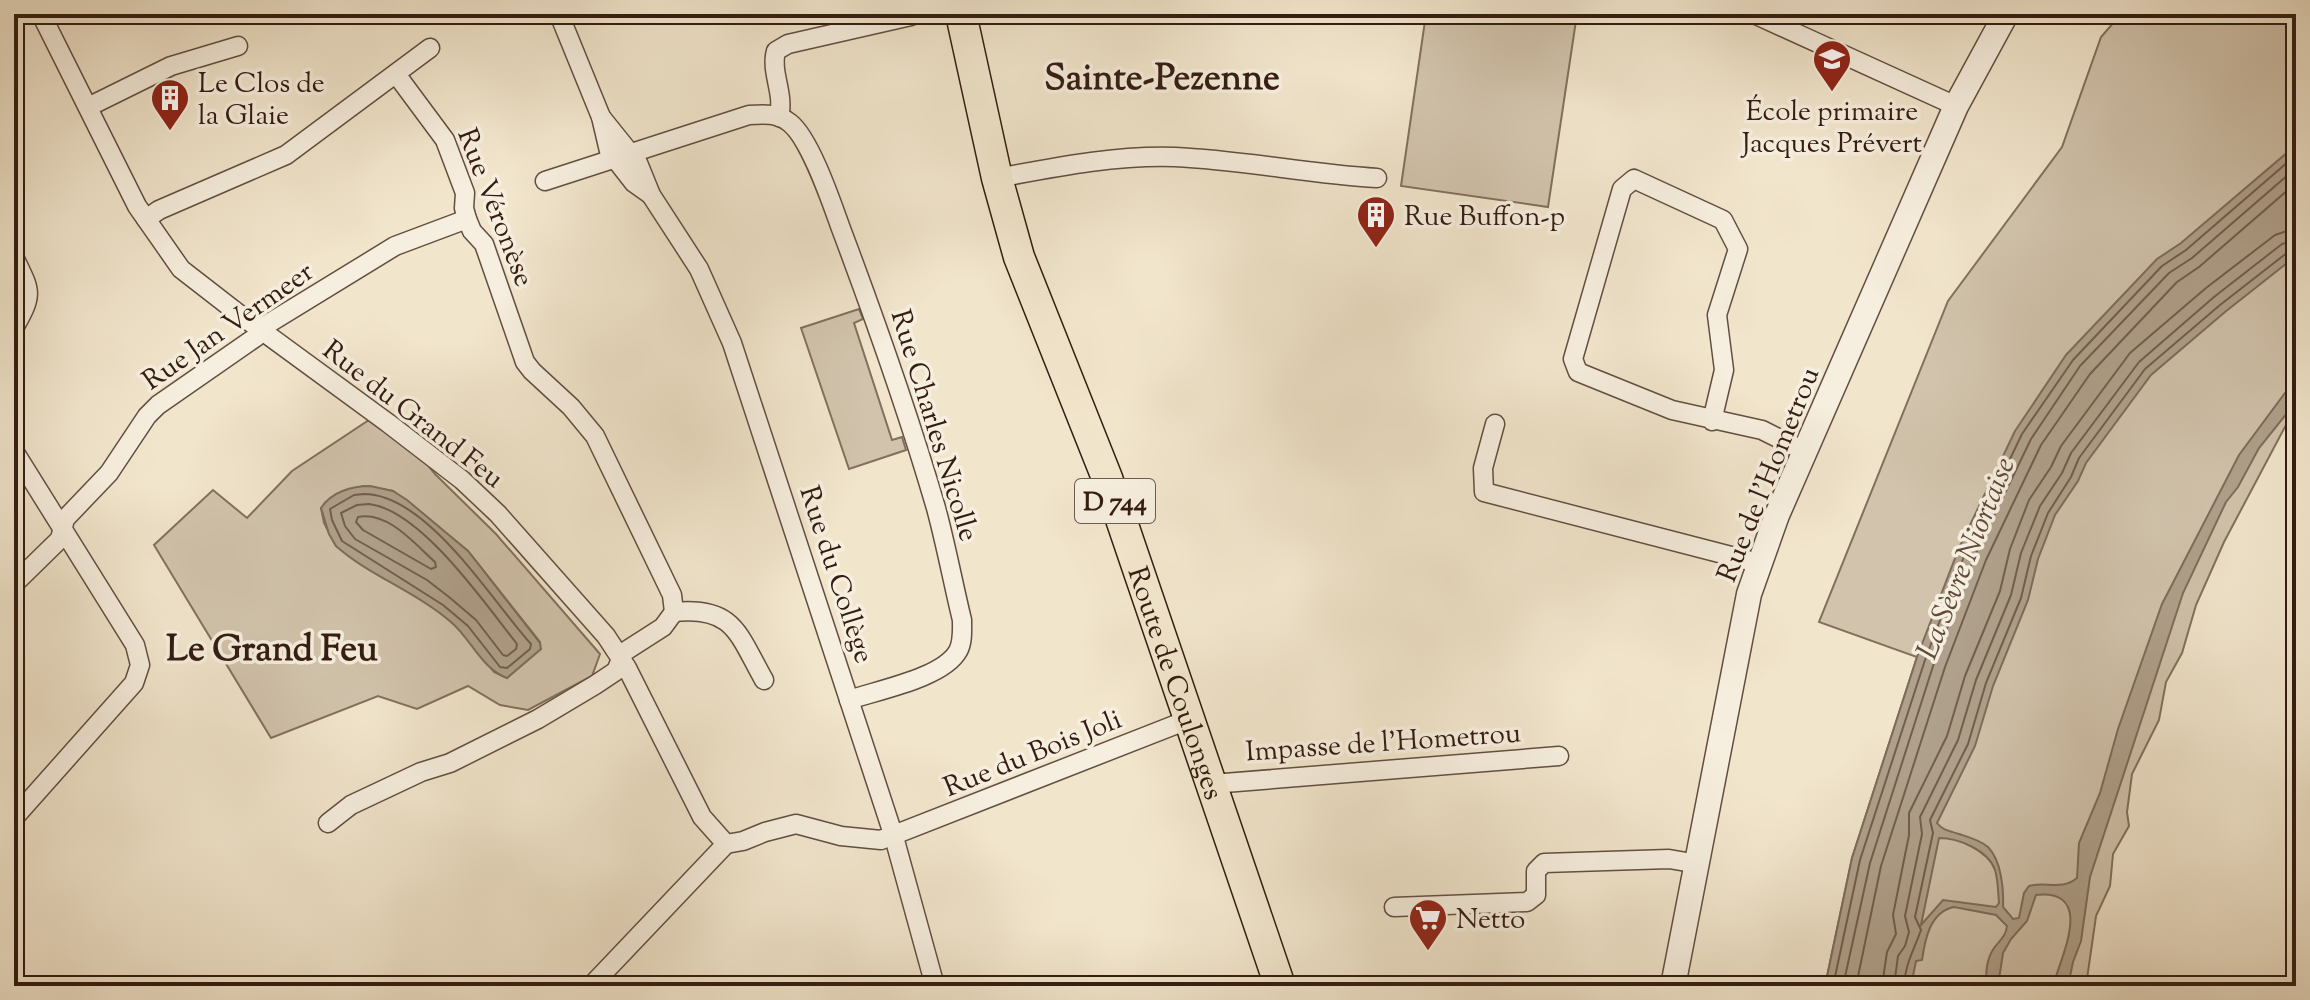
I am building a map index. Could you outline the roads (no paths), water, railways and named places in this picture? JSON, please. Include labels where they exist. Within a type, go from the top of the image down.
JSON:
[{"type":"main road","name":"Route de Coulonges","points":[[961,14],[997,178],[1019,257],[1107,478],[1280,986]]},
{"type":"street","name":"Rue du Grand Feu","points":[[41,14],[146,219],[181,269],[462,480],[498,514],[606,636],[666,742],[702,817],[726,844]]},
{"type":"street","name":"Rue du Collège","points":[[559,14],[601,117],[606,143],[645,176],[651,195],[699,269],[732,343],[894,837],[935,986]]},
{"type":"street","points":[[1754,14],[1956,106]]},
{"type":"street","name":"Rue de l'Hometrou","points":[[1673,986],[1749,594],[1758,563],[1956,106],[2006,14]]},
{"type":"street","points":[[545,181],[749,115],[779,117],[780,94],[773,61],[776,51],[788,44],[911,16]]},
{"type":"street","points":[[88,107],[171,66],[238,46]]},
{"type":"street","points":[[146,219],[159,210],[286,155],[430,48]]},
{"type":"street","name":"Rue Véronèse","points":[[396,74],[450,151],[465,193],[467,219],[472,231],[484,244],[525,362],[571,407],[595,436],[672,595],[674,612]]},
{"type":"street","name":"Rue Charles Nicolle","points":[[779,117],[791,123],[801,136],[826,188],[874,316],[936,510],[962,620],[958,652],[936,671],[849,700]]},
{"type":"street","points":[[997,178],[1115,159],[1172,157],[1377,178]]},
{"type":"street","points":[[1712,421],[1724,370],[1717,315],[1738,249],[1723,220],[1634,179],[1622,189],[1573,359],[1578,372],[1672,410],[1712,421],[1762,430],[1806,452]]},
{"type":"street","name":"Rue Jan Vermeer","points":[[14,584],[60,539],[65,519],[109,473],[147,416],[158,405],[261,331],[395,246],[467,219]]},
{"type":"street","points":[[14,257],[27,284],[29,299],[14,328]]},
{"type":"street","points":[[1495,424],[1483,468],[1484,492],[1758,563]]},
{"type":"street","points":[[14,451],[139,655],[134,683],[14,818]]},
{"type":"street","points":[[328,823],[351,805],[421,772],[450,763],[538,719],[616,671],[624,652],[663,627],[674,612],[701,610],[726,620],[734,627],[764,680]]},
{"type":"street","name":"Rue du Bois Joli","points":[[894,837],[1190,719]]},
{"type":"street","name":"Impasse de l'Hometrou","points":[[1212,784],[1559,756]]},
{"type":"street","points":[[591,986],[726,844],[796,824],[864,840],[894,837]]},
{"type":"street","points":[[1394,907],[1527,902],[1536,895],[1536,871],[1544,863],[1669,859],[1698,864]]},
{"type":"water","name":"La Sèvre Niortaise","points":[[2296,145],[2296,256],[2151,375],[2086,463],[2055,515],[2038,559],[2028,600],[1993,686],[1975,746],[1937,823],[1946,830],[1988,847],[2001,875],[2003,907],[2013,919],[2019,918],[2024,893],[2029,886],[2065,884],[2077,878],[2079,843],[2100,793],[2118,729],[2162,604],[2239,455],[2296,378],[2296,402],[2259,448],[2238,487],[2226,502],[2183,593],[2090,877],[2081,941],[2068,986],[2053,986],[2067,942],[2070,913],[2065,902],[2054,896],[2036,895],[2027,921],[2003,953],[1998,986],[1986,986],[1987,966],[2007,926],[1996,915],[1954,907],[1934,920],[1922,960],[1916,961],[1911,986],[1825,986],[1852,858],[1917,657],[1959,548],[2015,431],[2066,355],[2157,259],[2181,243]],"holes":[[[1939,838],[1972,846],[1991,863],[1997,877],[1999,903],[1996,907],[1943,900],[1921,925]]]},
{"type":"water","points":[[370,486],[393,491],[407,500],[468,551],[540,643],[541,649],[507,678],[498,674],[451,622],[336,546],[321,508],[342,491]]},
{"type":"place","name":"École primaire Jacques Prévert","points":[[1832,93]]},
{"type":"place","name":"Le Clos de la Glaie","points":[[170,132]]},
{"type":"place","name":"Rue Buffon-p","points":[[1376,249]]},
{"type":"place","name":"Netto","points":[[1428,952]]},
{"type":"district","name":"Sainte-Pezenne","points":[[1162,76]]},
{"type":"district","name":"Le Grand Feu","points":[[272,647]]}]
